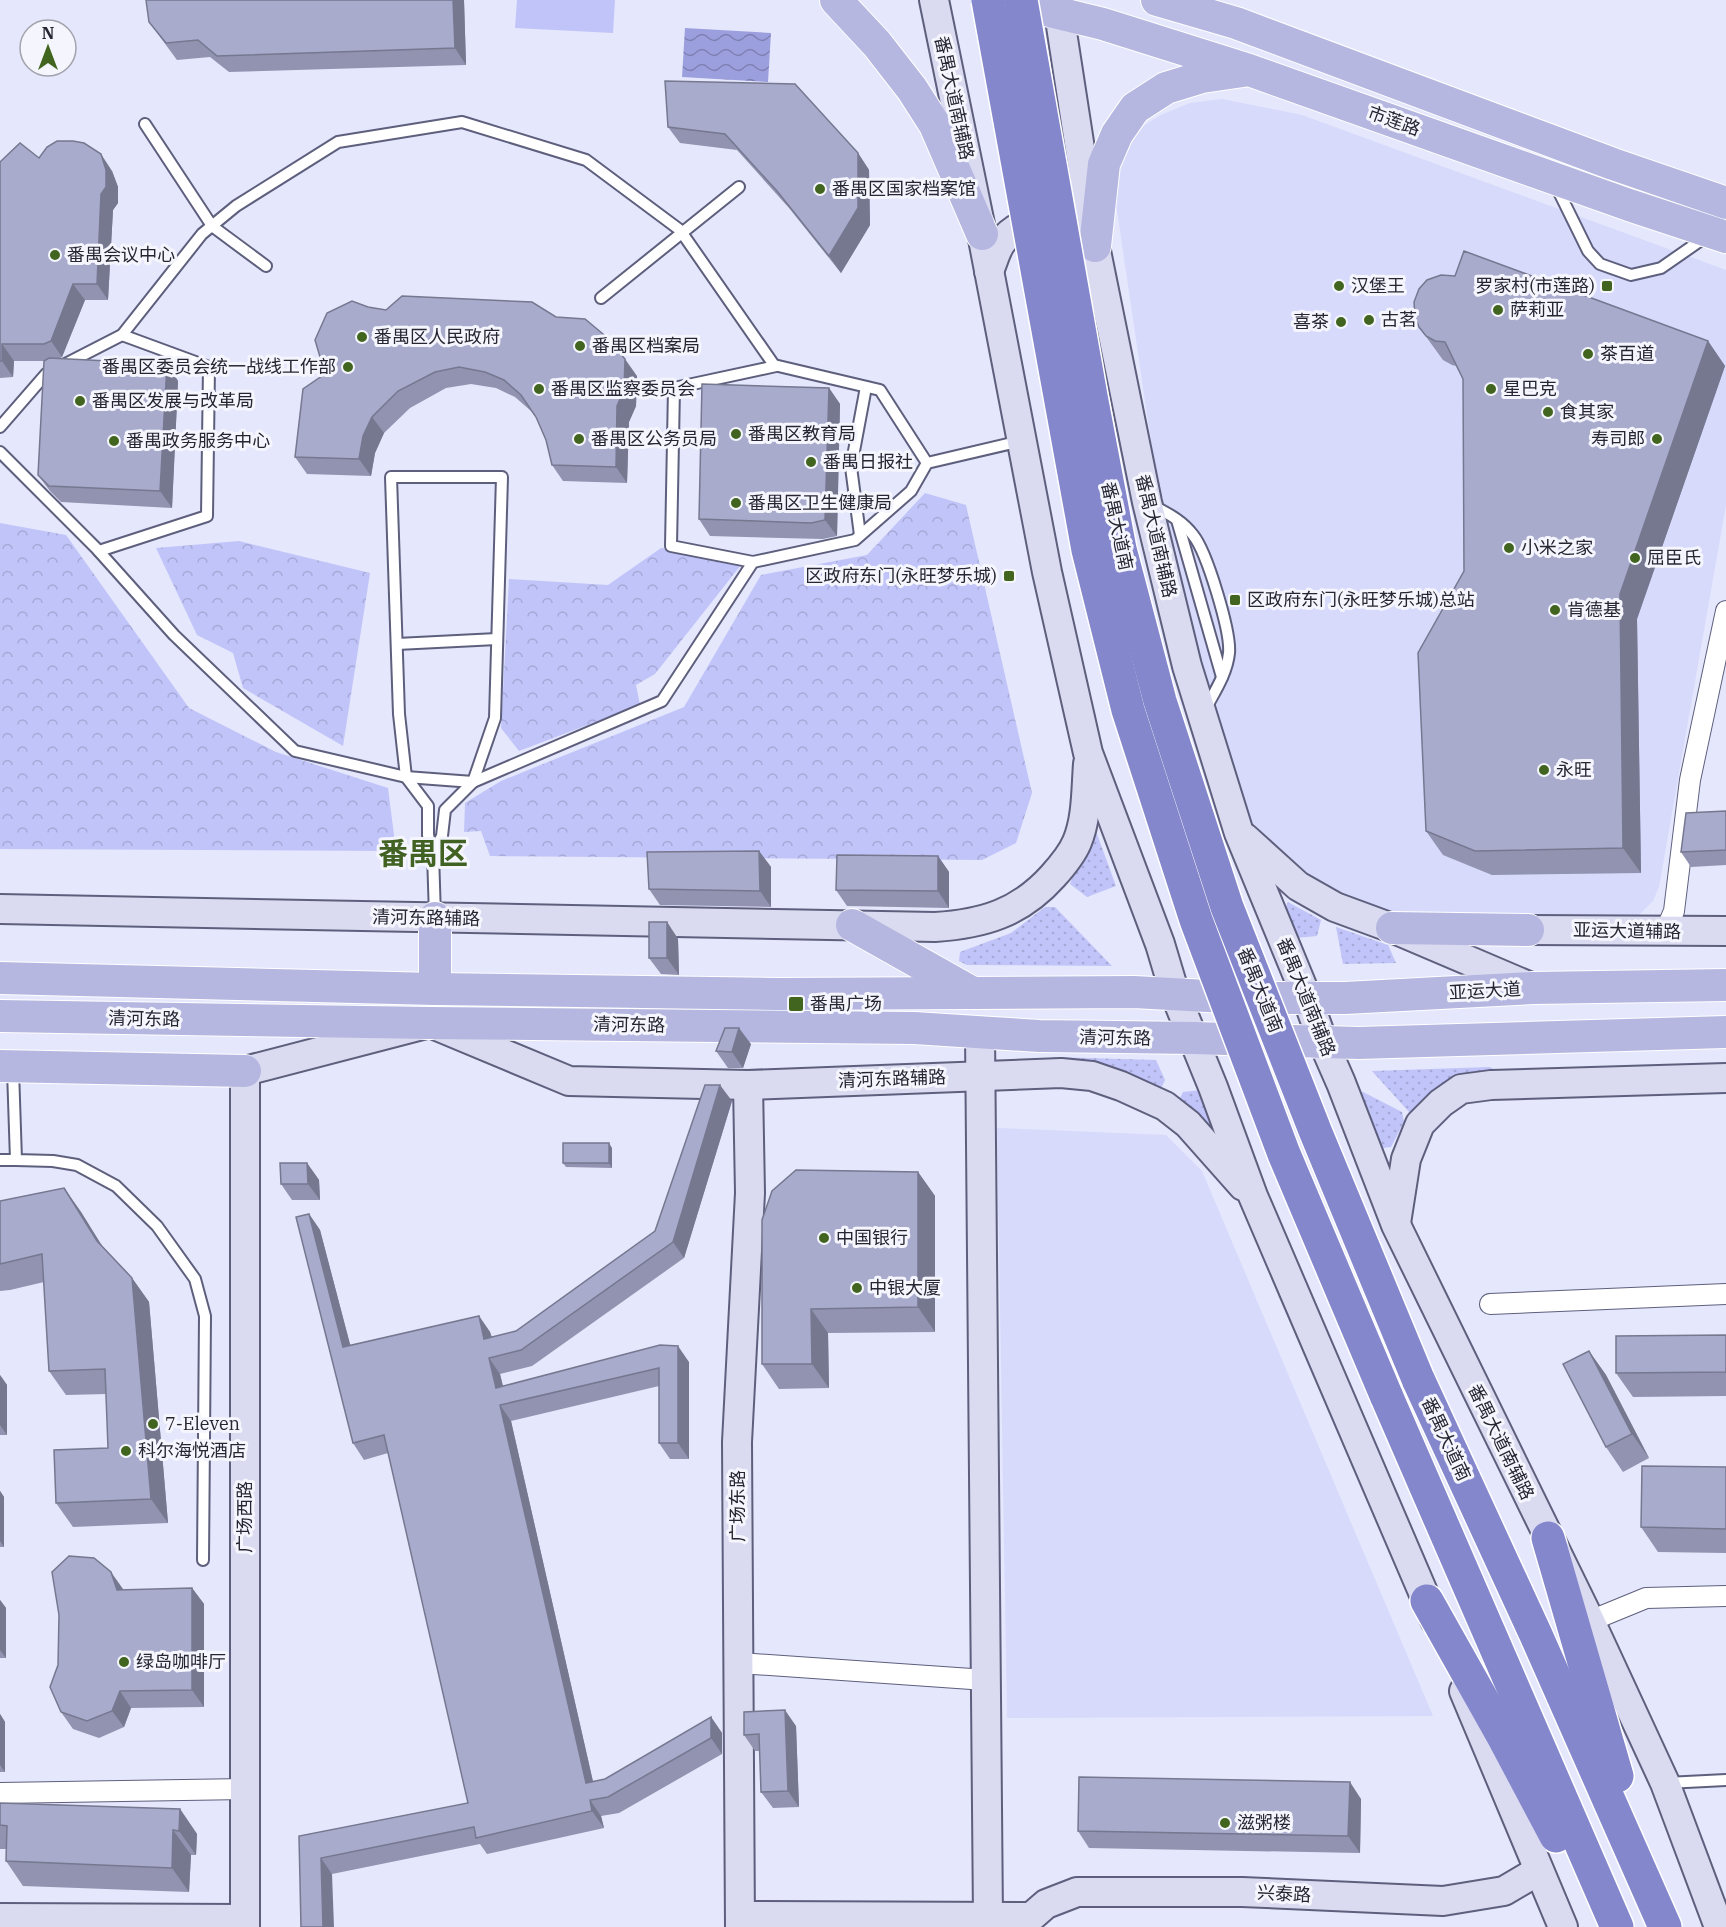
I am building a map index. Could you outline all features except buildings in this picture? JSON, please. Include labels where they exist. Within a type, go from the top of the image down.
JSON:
[{"type":"highway","name":"番禺大道南","points":[[988,0],[1088,550],[1128,710],[1200,931],[1284,1154],[1617,1927]]},
{"type":"highway","name":"番禺大道南","points":[[1022,0],[1120,549],[1160,701],[1227,907],[1316,1133],[1418,1379],[1531,1624],[1660,1914]]},
{"type":"highway","points":[[1548,1538],[1660,1914]]},
{"type":"highway","points":[[1427,1601],[1504,1738],[1604,1927]]},
{"type":"main road","points":[[836,0],[877,44],[912,89],[935,125],[982,234]]},
{"type":"main road","name":"番禺大道南辅路","points":[[934,0],[1047,572],[1088,753],[1160,944],[1175,994],[1194,1038],[1253,1196],[1427,1601],[1563,1927]]},
{"type":"main road","name":"市莲路","points":[[1005,0],[1058,7],[1249,70],[1719,235]]},
{"type":"main road","name":"市莲路","points":[[1157,0],[1236,23],[1614,164],[1726,203]]},
{"type":"main road","points":[[1212,0],[1236,23]]},
{"type":"main road","name":"番禺大道南辅路","points":[[1058,7],[1095,246],[1147,502],[1187,666],[1239,833],[1396,1225],[1590,1621],[1665,1783],[1719,1927]]},
{"type":"main road","points":[[1095,246],[1104,164],[1117,134],[1135,108],[1166,88],[1202,77],[1249,70]]},
{"type":"main road","points":[[989,271],[1001,243],[1019,226],[1041,219],[1053,218],[1072,223],[1095,246]]},
{"type":"main road","name":"清河东路辅路","points":[[0,909],[852,926],[960,926],[1008,912],[1046,884],[1064,864],[1077,842],[1084,815],[1088,753]]},
{"type":"main road","points":[[1239,833],[1298,886],[1335,906],[1533,988]]},
{"type":"main road","points":[[435,918],[435,989]]},
{"type":"main road","points":[[852,926],[975,994]]},
{"type":"main road","points":[[1392,928],[1528,930]]},
{"type":"main road","name":"亚运大道辅路","points":[[1528,930],[1726,931]]},
{"type":"main road","name":"清河东路","points":[[0,978],[435,989],[777,994],[1134,992],[1243,998]]},
{"type":"main road","name":"亚运大道","points":[[1243,998],[1344,998],[1533,988],[1726,985]]},
{"type":"main road","points":[[6,1017],[7,1066],[245,1071],[430,1023]]},
{"type":"main road","name":"清河东路","points":[[6,1017],[914,1028],[1038,1036],[1323,1042]]},
{"type":"main road","name":"清河东路辅路","points":[[430,1023],[569,1081],[748,1085],[980,1075],[1061,1073],[1092,1076],[1165,1106],[1188,1124],[1253,1196]]},
{"type":"main road","points":[[1323,1042],[1358,1043],[1726,1032]]},
{"type":"main road","points":[[980,1033],[988,1918]]},
{"type":"main road","name":"广场西路","points":[[245,1071],[245,1923]]},
{"type":"main road","points":[[1396,1225],[1406,1159],[1420,1124],[1441,1102],[1461,1089],[1491,1085],[1726,1078]]},
{"type":"main road","name":"广场东路","points":[[740,1922],[737,1442],[750,1193],[748,1085]]},
{"type":"main road","points":[[1697,1867],[1726,1900]]},
{"type":"main road","name":"兴泰路","points":[[740,1922],[806,1915],[988,1918],[1036,1922],[1046,1904],[1077,1892],[1242,1892],[1443,1901],[1504,1891],[1538,1871]]},
{"type":"main road","points":[[0,1918],[245,1923]]},
{"type":"street","points":[[1665,932],[1674,911],[1690,780],[1726,611]]},
{"type":"street","points":[[1490,1304],[1726,1294]]},
{"type":"street","points":[[1590,1621],[1646,1598],[1726,1596]]},
{"type":"street","points":[[739,1663],[986,1680]]},
{"type":"street","points":[[0,1793],[245,1789]]},
{"type":"lane","points":[[0,427],[46,374],[122,335],[202,234],[236,206],[338,142],[462,122],[586,160],[682,233],[776,366]]},
{"type":"lane","points":[[145,124],[212,226],[266,266]]},
{"type":"lane","points":[[1552,177],[1588,251],[1600,264],[1631,275],[1661,268],[1719,235]]},
{"type":"lane","points":[[602,298],[739,187]]},
{"type":"lane","points":[[99,551],[207,516],[209,367],[122,335]]},
{"type":"lane","points":[[927,463],[880,390],[776,366],[674,388],[670,546],[753,562],[855,540],[911,491],[927,463],[1022,441]]},
{"type":"lane","points":[[860,535],[852,467],[866,387]]},
{"type":"lane","points":[[0,452],[99,551],[174,635],[295,751],[406,777],[473,782]]},
{"type":"lane","points":[[435,918],[433,854],[428,835],[428,806],[406,777],[399,714],[391,477],[502,477],[495,718],[473,782]]},
{"type":"lane","points":[[1147,502],[1176,519],[1193,534],[1207,561],[1229,639],[1229,655],[1222,678],[1202,715]]},
{"type":"lane","points":[[1176,519],[1222,678]]},
{"type":"lane","points":[[433,854],[442,836],[445,810],[473,782],[662,701],[753,562]]},
{"type":"lane","points":[[397,644],[497,639]]},
{"type":"lane","points":[[7,1066],[16,1160]]},
{"type":"lane","points":[[0,1160],[53,1161],[77,1165],[116,1186],[157,1226],[195,1279],[205,1316],[203,1560]]},
{"type":"lane","points":[[1665,1783],[1726,1780]]},
{"type":"shaded area","points":[[1222,99],[1302,115],[1726,270],[1726,505],[1659,887],[1653,901],[1637,917],[1404,920],[1345,903],[1256,838],[1217,718],[1159,496],[1114,190],[1115,167],[1141,127],[1161,115],[1190,103]]},
{"type":"shaded area","points":[[997,1128],[1166,1135],[1202,1171],[1433,1716],[1007,1718]]},
{"type":"green space","points":[[517,0],[615,0],[613,33],[515,28]]},
{"type":"green space","points":[[925,493],[966,505],[1032,793],[1016,843],[982,860],[490,856],[481,831],[464,832],[465,803],[501,781],[684,707],[761,575],[867,555]]},
{"type":"green space","points":[[0,523],[66,535],[189,708],[276,752],[388,788],[396,851],[0,849]]},
{"type":"green space","points":[[239,541],[370,573],[343,746],[243,688],[233,653],[197,635],[156,548]]},
{"type":"green space","points":[[661,548],[741,565],[655,674],[636,685],[640,705],[519,751],[501,728],[509,579],[608,585]]},
{"type":"green space","points":[[1097,834],[1116,886],[1087,897],[1070,884],[1088,836]]},
{"type":"green space","points":[[1288,902],[1321,920],[1317,936],[1296,938],[1285,909]]},
{"type":"green space","points":[[1045,907],[1055,907],[1112,966],[967,965],[959,961],[960,952],[1011,933]]},
{"type":"green space","points":[[1336,927],[1388,945],[1396,963],[1343,964]]},
{"type":"green space","points":[[1053,1057],[1156,1060],[1165,1080],[1159,1093],[1056,1066]]},
{"type":"green space","points":[[1490,1067],[1499,1073],[1491,1080],[1425,1098],[1410,1113],[1372,1071]]},
{"type":"green space","points":[[1201,1090],[1228,1149],[1175,1108],[1183,1092]]},
{"type":"green space","points":[[1356,1092],[1363,1092],[1402,1112],[1404,1122],[1391,1147],[1383,1148]]},
{"type":"water","points":[[685,28],[771,33],[768,82],[682,77]]},
{"type":"place","name":"番禺区国家档案馆","points":[[820,189]]},
{"type":"place","name":"番禺会议中心","points":[[55,255]]},
{"type":"place","name":"汉堡王","points":[[1339,286]]},
{"type":"place","name":"罗家村(市莲路)","points":[[1607,286]]},
{"type":"place","name":"萨莉亚","points":[[1498,310]]},
{"type":"place","name":"古茗","points":[[1369,320]]},
{"type":"place","name":"喜茶","points":[[1341,322]]},
{"type":"place","name":"番禺区人民政府","points":[[362,337]]},
{"type":"place","name":"番禺区档案局","points":[[580,346]]},
{"type":"place","name":"茶百道","points":[[1588,354]]},
{"type":"place","name":"番禺区委员会统一战线工作部","points":[[348,367]]},
{"type":"place","name":"番禺区监察委员会","points":[[539,389]]},
{"type":"place","name":"星巴克","points":[[1491,389]]},
{"type":"place","name":"番禺区发展与改革局","points":[[80,401]]},
{"type":"place","name":"食其家","points":[[1548,412]]},
{"type":"place","name":"番禺区教育局","points":[[736,434]]},
{"type":"place","name":"番禺区公务员局","points":[[579,439]]},
{"type":"place","name":"寿司郎","points":[[1657,439]]},
{"type":"place","name":"番禺政务服务中心","points":[[114,441]]},
{"type":"place","name":"番禺日报社","points":[[811,462]]},
{"type":"place","name":"番禺区卫生健康局","points":[[736,503]]},
{"type":"place","name":"小米之家","points":[[1509,548]]},
{"type":"place","name":"屈臣氏","points":[[1635,558]]},
{"type":"place","name":"区政府东门(永旺梦乐城)","points":[[1009,576]]},
{"type":"place","name":"区政府东门(永旺梦乐城)总站","points":[[1235,600]]},
{"type":"place","name":"肯德基","points":[[1555,610]]},
{"type":"place","name":"永旺","points":[[1544,770]]},
{"type":"place","name":"番禺广场","points":[[796,1004]]},
{"type":"place","name":"中国银行","points":[[824,1238]]},
{"type":"place","name":"中银大厦","points":[[857,1288]]},
{"type":"place","name":"7-Eleven","points":[[153,1424]]},
{"type":"place","name":"科尔海悦酒店","points":[[126,1451]]},
{"type":"place","name":"绿岛咖啡厅","points":[[124,1662]]},
{"type":"place","name":"滋粥楼","points":[[1225,1823]]},
{"type":"district","name":"番禺区","points":[[423,854]]}]
